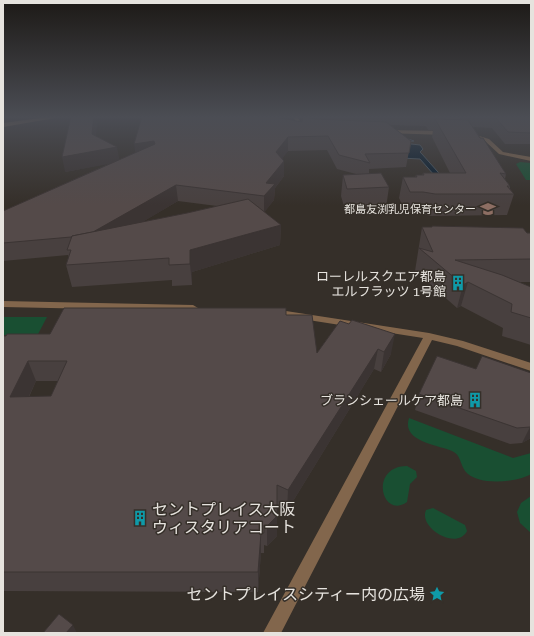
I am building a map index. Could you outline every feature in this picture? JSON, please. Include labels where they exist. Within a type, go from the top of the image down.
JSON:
[{"type":"street","points":[[492,146],[501,153],[531,159]]},
{"type":"street","points":[[3,304],[202,308]]},
{"type":"street","points":[[259,310],[429,336],[459,343],[531,367]]},
{"type":"street","points":[[272,633],[429,336]]},
{"type":"green space","points":[[520,162],[531,163],[531,180],[526,180],[516,164]]},
{"type":"green space","points":[[3,317],[47,317],[37,336],[3,335]]},
{"type":"green space","points":[[409,418],[513,458],[531,453],[531,474],[516,479],[496,482],[470,476],[463,468],[459,457],[455,453],[416,437],[408,426]]},
{"type":"green space","points":[[407,466],[416,471],[417,477],[410,484],[407,502],[398,506],[391,504],[386,499],[383,491],[383,482],[387,474],[395,468]]},
{"type":"green space","points":[[531,496],[531,533],[520,523],[517,512],[521,503]]},
{"type":"green space","points":[[433,508],[465,525],[467,531],[462,537],[455,539],[440,535],[428,524],[425,517],[426,510]]},
{"type":"water","points":[[406,146],[421,146],[423,149],[420,152],[445,180],[442,184],[420,159],[401,158]]},
{"type":"building","points":[[64,146],[114,146],[117,147],[62,157]]},
{"type":"building","points":[[151,146],[281,146],[276,152],[284,161],[266,183],[275,184],[264,196],[176,185],[93,232],[71,237],[3,243],[3,211]]},
{"type":"building","points":[[334,146],[410,146],[409,153],[365,154],[370,163],[339,155]]},
{"type":"building","points":[[450,146],[488,146],[506,174],[500,173],[510,186],[507,186],[514,194],[435,194],[410,192],[403,177],[417,177],[416,175],[424,175],[423,173],[466,173]]},
{"type":"building","points":[[381,173],[389,187],[347,189],[343,175]]},
{"type":"building","points":[[248,199],[281,225],[190,250],[190,264],[169,265],[169,258],[66,265],[71,250],[67,250],[72,236]]},
{"type":"building","points":[[422,227],[523,228],[527,233],[531,233],[531,259],[455,260],[502,275],[531,287],[531,318],[511,312],[512,304],[468,282],[463,285],[419,248],[433,252]]},
{"type":"building","points":[[64,308],[286,308],[286,315],[312,315],[317,353],[340,321],[349,324],[352,320],[395,334],[384,352],[378,349],[288,490],[277,485],[277,516],[267,526],[264,525],[264,533],[261,533],[258,572],[3,572],[3,336],[6,336],[7,334],[50,334]],"holes":[[[28,361],[67,361],[51,396],[10,397]]]},
{"type":"building","name":"ブランシェールケア都島","points":[[437,356],[476,369],[482,356],[531,373],[531,426],[517,428],[419,394]]},
{"type":"building","points":[[59,614],[73,625],[66,633],[43,633]]},
{"type":"place","name":"都島友渕乳児保育センター","points":[[488,209]]},
{"type":"place","name":"ローレルスクエア都島 エルフラッツ 1号館","points":[[458,283]]},
{"type":"place","name":"ブランシェールケア都島","points":[[475,400]]},
{"type":"place","name":"セントプレイス大阪 ウィスタリアコート","points":[[140,518]]},
{"type":"place","name":"セントプレイスシティー内の広場","points":[[437,594]]}]
